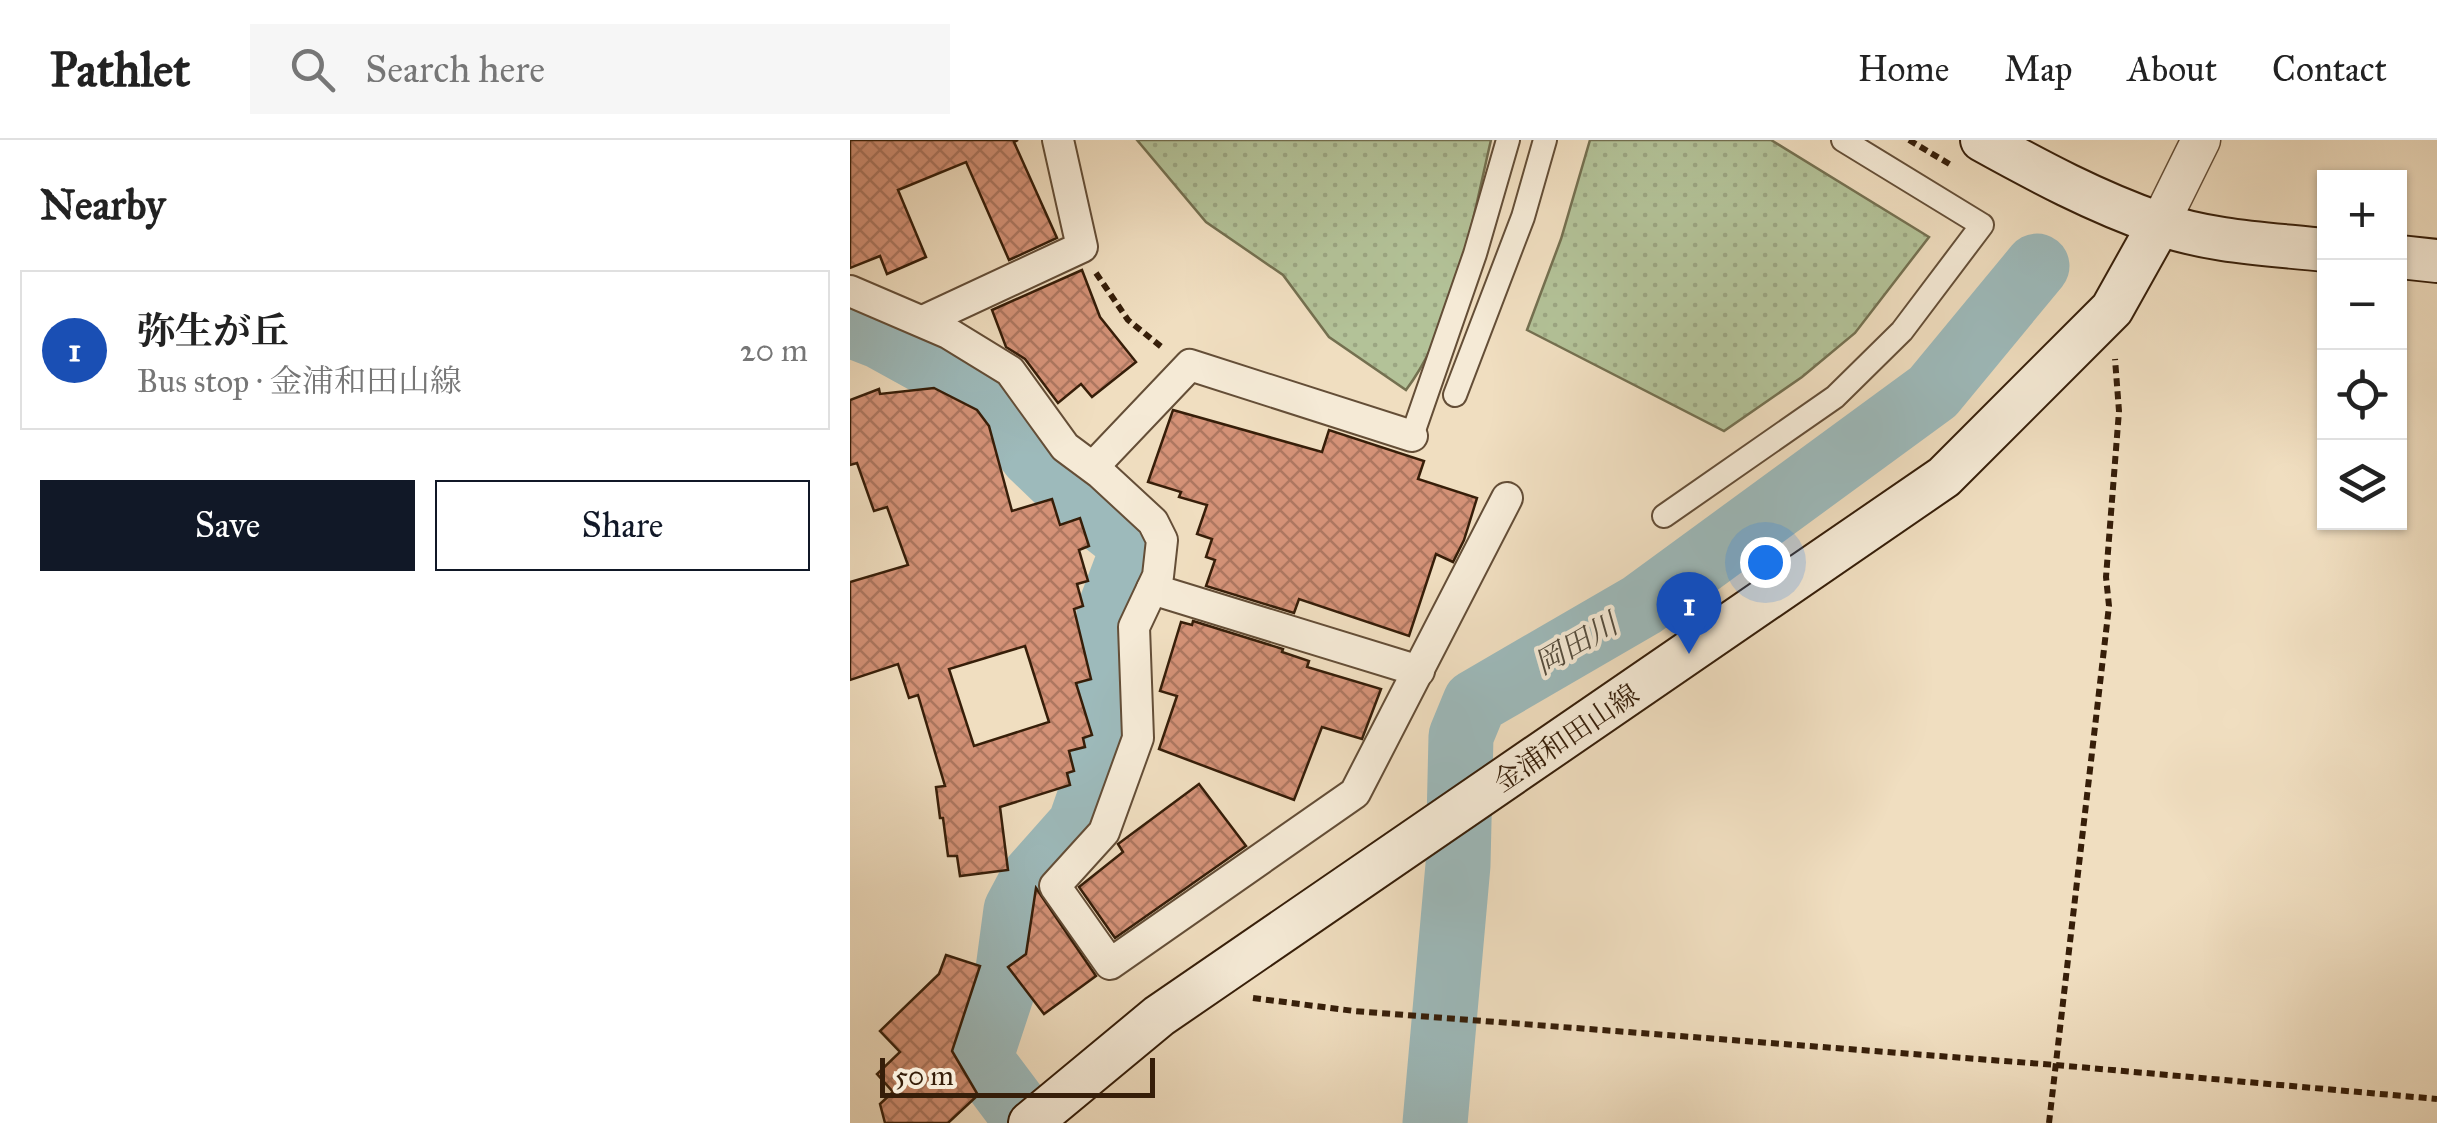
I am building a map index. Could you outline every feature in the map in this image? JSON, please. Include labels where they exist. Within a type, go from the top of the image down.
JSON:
[{"type":"main road","points":[[1982,140],[2078,191],[2159,224],[2236,241],[2317,249]]},
{"type":"main road","name":"金浦和田山線","points":[[1037,1117],[1159,1016],[1944,477],[2112,309],[2159,224]]},
{"type":"main road","points":[[2407,258],[2437,260]]},
{"type":"street","points":[[923,321],[1082,246],[1058,140]]},
{"type":"street","points":[[1093,467],[1190,365],[1412,436],[1475,254],[1508,140]]},
{"type":"street","points":[[1456,395],[1523,217],[1545,140]]},
{"type":"street","points":[[1664,516],[1835,398],[1902,331],[1982,225],[1843,140]]},
{"type":"street","points":[[2159,224],[2201,140]]},
{"type":"street","points":[[850,290],[923,321],[1010,371],[1065,447],[1153,522],[1162,540],[1158,576],[1134,628],[1138,738],[1104,832],[1055,886],[1110,964],[1355,793],[1507,498]]},
{"type":"street","points":[[1152,589],[1418,670]]},
{"type":"path","points":[[1082,246],[1128,320],[1190,365]]},
{"type":"path","points":[[2049,1123],[2110,606],[2106,577],[2119,411],[2112,309]]},
{"type":"path","points":[[1196,990],[1354,1011],[2437,1100]]},
{"type":"green space","points":[[1137,140],[1491,140],[1450,303],[1438,334],[1406,390],[1329,337],[1283,275],[1206,222]]},
{"type":"green space","points":[[1590,140],[1771,140],[1929,237],[1855,333],[1802,377],[1724,431],[1527,330],[1561,239]]},
{"type":"building","points":[[850,140],[1018,140],[1014,142],[1057,238],[1009,260],[966,162],[898,190],[926,257],[887,274],[880,256],[850,268]]},
{"type":"building","points":[[1082,270],[1100,317],[1136,362],[1092,397],[1081,384],[1058,403],[1025,359],[1006,347],[992,310]]},
{"type":"building","points":[[934,388],[977,410],[989,426],[1012,511],[1052,499],[1060,525],[1080,518],[1089,546],[1079,550],[1088,581],[1077,584],[1083,606],[1074,609],[1091,679],[1076,683],[1092,735],[1083,738],[1085,747],[1069,751],[1074,771],[1067,773],[1070,785],[1000,807],[1008,870],[960,876],[957,856],[948,856],[936,787],[945,786],[918,695],[909,698],[898,664],[850,680],[850,582],[908,565],[887,507],[874,511],[857,463],[850,465],[850,400],[879,389],[880,394]],"holes":[[[1025,646],[1049,722],[974,746],[949,669]]]},
{"type":"building","points":[[1173,410],[1322,452],[1329,430],[1424,461],[1418,479],[1477,498],[1453,562],[1436,554],[1409,636],[1299,599],[1294,613],[1206,586],[1215,560],[1206,557],[1212,539],[1197,534],[1207,505],[1148,482]]},
{"type":"building","points":[[1193,621],[1283,649],[1282,652],[1309,661],[1307,667],[1381,689],[1362,739],[1322,727],[1294,800],[1159,749],[1177,696],[1160,691],[1181,622],[1192,625]]},
{"type":"building","points":[[1199,784],[1246,846],[1115,938],[1079,887],[1123,852],[1118,844]]},
{"type":"building","points":[[1036,888],[1096,976],[1044,1014],[1008,967],[1026,954]]},
{"type":"building","points":[[946,955],[980,966],[952,1051],[978,1095],[948,1123],[885,1123],[880,1104],[893,1092],[877,1074],[900,1052],[880,1031],[939,974]]},
{"type":"waterway","name":"岡田川","points":[[1435,1123],[1458,865],[1461,736],[1475,702],[1642,605],[1933,392],[2037,266]]},
{"type":"waterway","points":[[850,325],[881,337],[988,396],[1032,455],[1126,539],[1129,559],[1109,612],[1106,678],[1113,730],[1080,825],[1033,878],[1016,910],[1007,977],[980,1059],[1028,1123]]},
{"type":"place","name":"弥生が丘","points":[[1689,654]]}]
